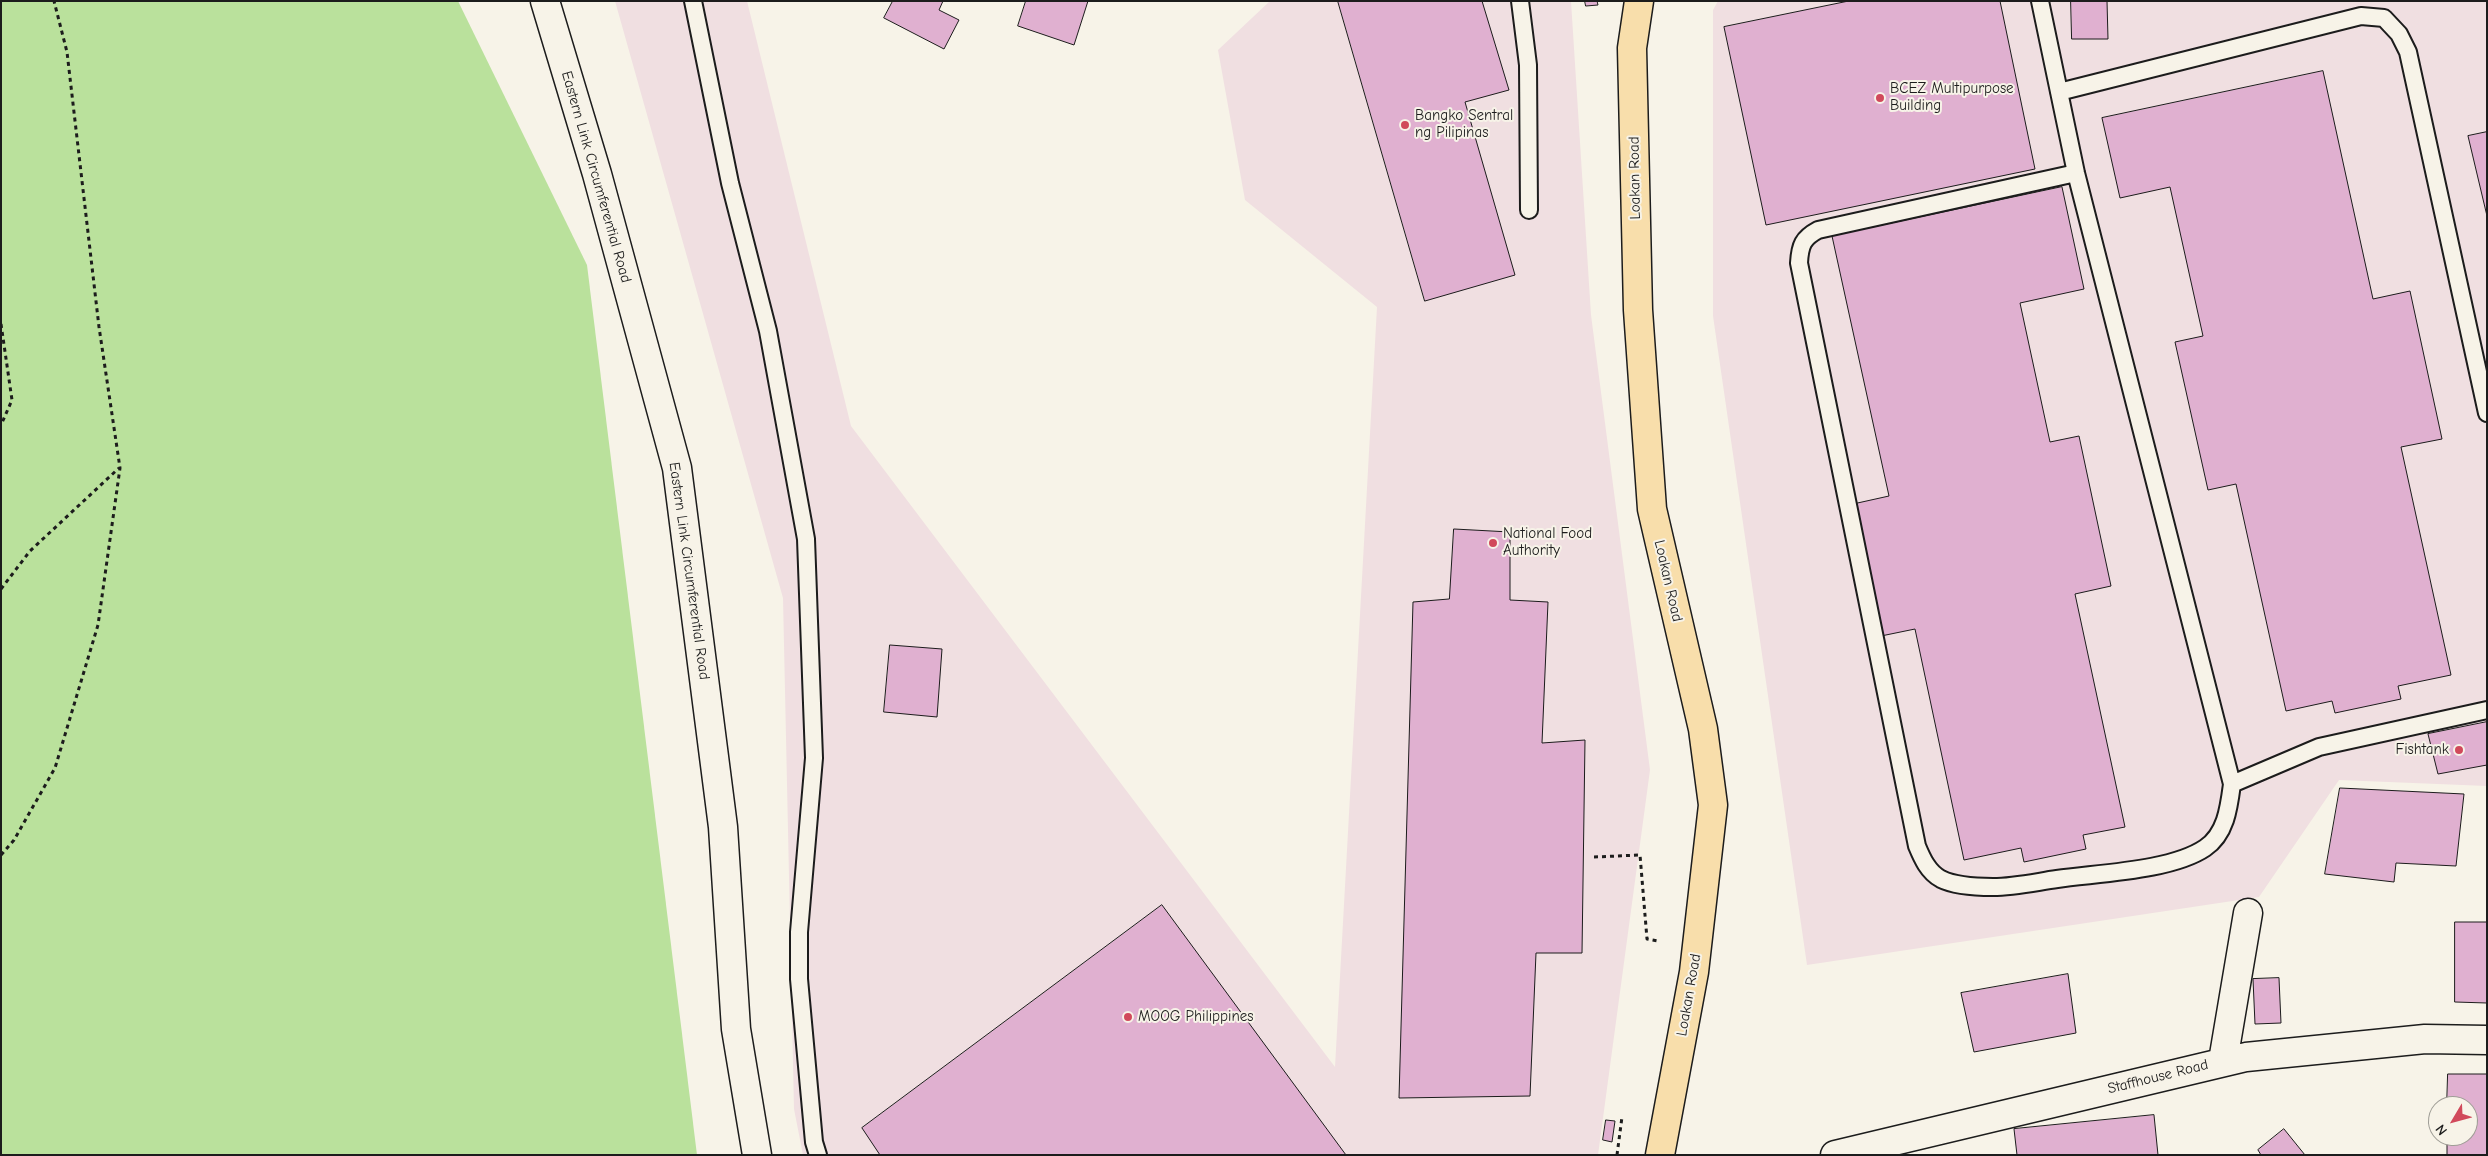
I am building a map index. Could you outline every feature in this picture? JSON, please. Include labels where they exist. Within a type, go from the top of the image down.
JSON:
[{"type":"main road","name":"Eastern Link Circumferential Road","points":[[545,1],[597,174],[677,468],[723,826],[736,1029],[757,1155]]},
{"type":"main road","name":"Loakan Road","points":[[1639,1],[1632,48],[1638,310],[1652,509],[1703,729],[1713,805],[1694,972],[1660,1155]]},
{"type":"main road","points":[[2222,1061],[2248,913]]},
{"type":"main road","name":"Staffhouse Road","points":[[1835,1155],[2222,1061],[2425,1039],[2487,1040]]},
{"type":"lane","points":[[693,1],[730,183],[768,331],[806,539],[814,758],[799,932],[799,979],[814,1142],[818,1155]]},
{"type":"lane","points":[[1520,1],[1528,65],[1529,210]]},
{"type":"lane","points":[[2040,1],[2076,173],[2232,784],[2228,815],[2217,835],[2206,848],[2188,857],[2160,865],[1986,887],[1961,885],[1940,879],[1924,863],[1917,846],[1799,263],[1800,248],[1806,237],[1818,230],[2076,173]]},
{"type":"lane","points":[[2059,92],[2361,16],[2384,18],[2399,34],[2408,52],[2487,413]]},
{"type":"lane","points":[[2232,784],[2319,747],[2487,710]]},
{"type":"path","points":[[1,856],[14,840],[55,768],[98,625],[120,468],[99,327],[67,52],[54,1]]},
{"type":"path","points":[[1,324],[12,400],[1,425]]},
{"type":"path","points":[[1,589],[30,551],[120,468]]},
{"type":"path","points":[[1594,856],[1640,855],[1647,939],[1658,941]]},
{"type":"path","points":[[1616,1155],[1622,1117]]},
{"type":"shaded area","points":[[615,1],[747,1],[851,426],[1335,1067],[1377,307],[1245,200],[1218,50],[1270,1],[1571,1],[1591,315],[1650,770],[1598,1155],[803,1155],[794,1109],[783,598]]},
{"type":"shaded area","points":[[1718,1],[2487,1],[2487,786],[2339,780],[2259,897],[1807,965],[1713,316],[1713,10]]},
{"type":"green space","points":[[1,1],[458,1],[587,265],[697,1155],[1,1155]]},
{"type":"building","points":[[893,1],[943,1],[939,10],[959,20],[944,49],[884,18]]},
{"type":"building","points":[[1026,1],[1088,1],[1074,45],[1018,26]]},
{"type":"building","points":[[1338,1],[1482,1],[1509,90],[1465,102],[1515,275],[1425,301]]},
{"type":"building","points":[[1585,1],[1597,1],[1598,5],[1586,6]]},
{"type":"building","name":"BCEZ Multipurpose Building","points":[[1849,1],[2000,1],[2035,169],[1766,225],[1724,27]]},
{"type":"building","points":[[2071,1],[2107,1],[2108,39],[2072,39]]},
{"type":"building","points":[[2323,71],[2373,299],[2410,291],[2442,439],[2401,447],[2451,675],[2398,686],[2401,699],[2335,713],[2332,701],[2286,711],[2236,484],[2208,490],[2175,342],[2203,336],[2170,187],[2120,198],[2102,118]]},
{"type":"building","points":[[2487,132],[2487,216],[2468,136]]},
{"type":"building","points":[[2062,187],[2084,289],[2020,303],[2050,442],[2079,436],[2111,586],[2075,594],[2125,827],[2083,835],[2086,849],[2024,862],[2021,848],[1964,860],[1915,629],[1881,636],[1853,504],[1889,496],[1832,236]]},
{"type":"building","points":[[1454,529],[1510,532],[1510,600],[1548,602],[1542,743],[1585,740],[1582,953],[1536,953],[1530,1096],[1399,1098],[1413,602],[1449,599]]},
{"type":"building","points":[[890,645],[942,649],[937,717],[884,712]]},
{"type":"building","name":"Fishtank","points":[[2487,722],[2487,765],[2438,774],[2428,734]]},
{"type":"building","points":[[2340,788],[2464,794],[2456,866],[2396,863],[2394,882],[2325,874]]},
{"type":"building","name":"MOOG Philippines","points":[[1162,905],[1346,1155],[880,1155],[862,1128]]},
{"type":"building","points":[[2455,922],[2487,922],[2487,1003],[2455,1002]]},
{"type":"building","points":[[2068,974],[2076,1033],[1974,1052],[1961,993]]},
{"type":"building","points":[[2279,978],[2281,1023],[2255,1024],[2253,979]]},
{"type":"building","points":[[2448,1074],[2487,1074],[2487,1155],[2447,1155],[2447,1146],[2478,1146],[2478,1096],[2447,1096]]},
{"type":"building","points":[[2154,1115],[2158,1155],[2017,1155],[2014,1129]]},
{"type":"building","points":[[1606,1120],[1615,1121],[1612,1142],[1603,1140]]},
{"type":"building","points":[[2284,1129],[2305,1155],[2261,1155],[2258,1150]]},
{"type":"place","name":"BCEZ Multipurpose Building","points":[[1880,98]]},
{"type":"place","name":"Bangko Sentral ng Pilipinas","points":[[1405,125]]},
{"type":"place","name":"National Food Authority","points":[[1493,543]]},
{"type":"place","name":"Fishtank","points":[[2459,750]]},
{"type":"place","name":"MOOG Philippines","points":[[1128,1017]]}]
